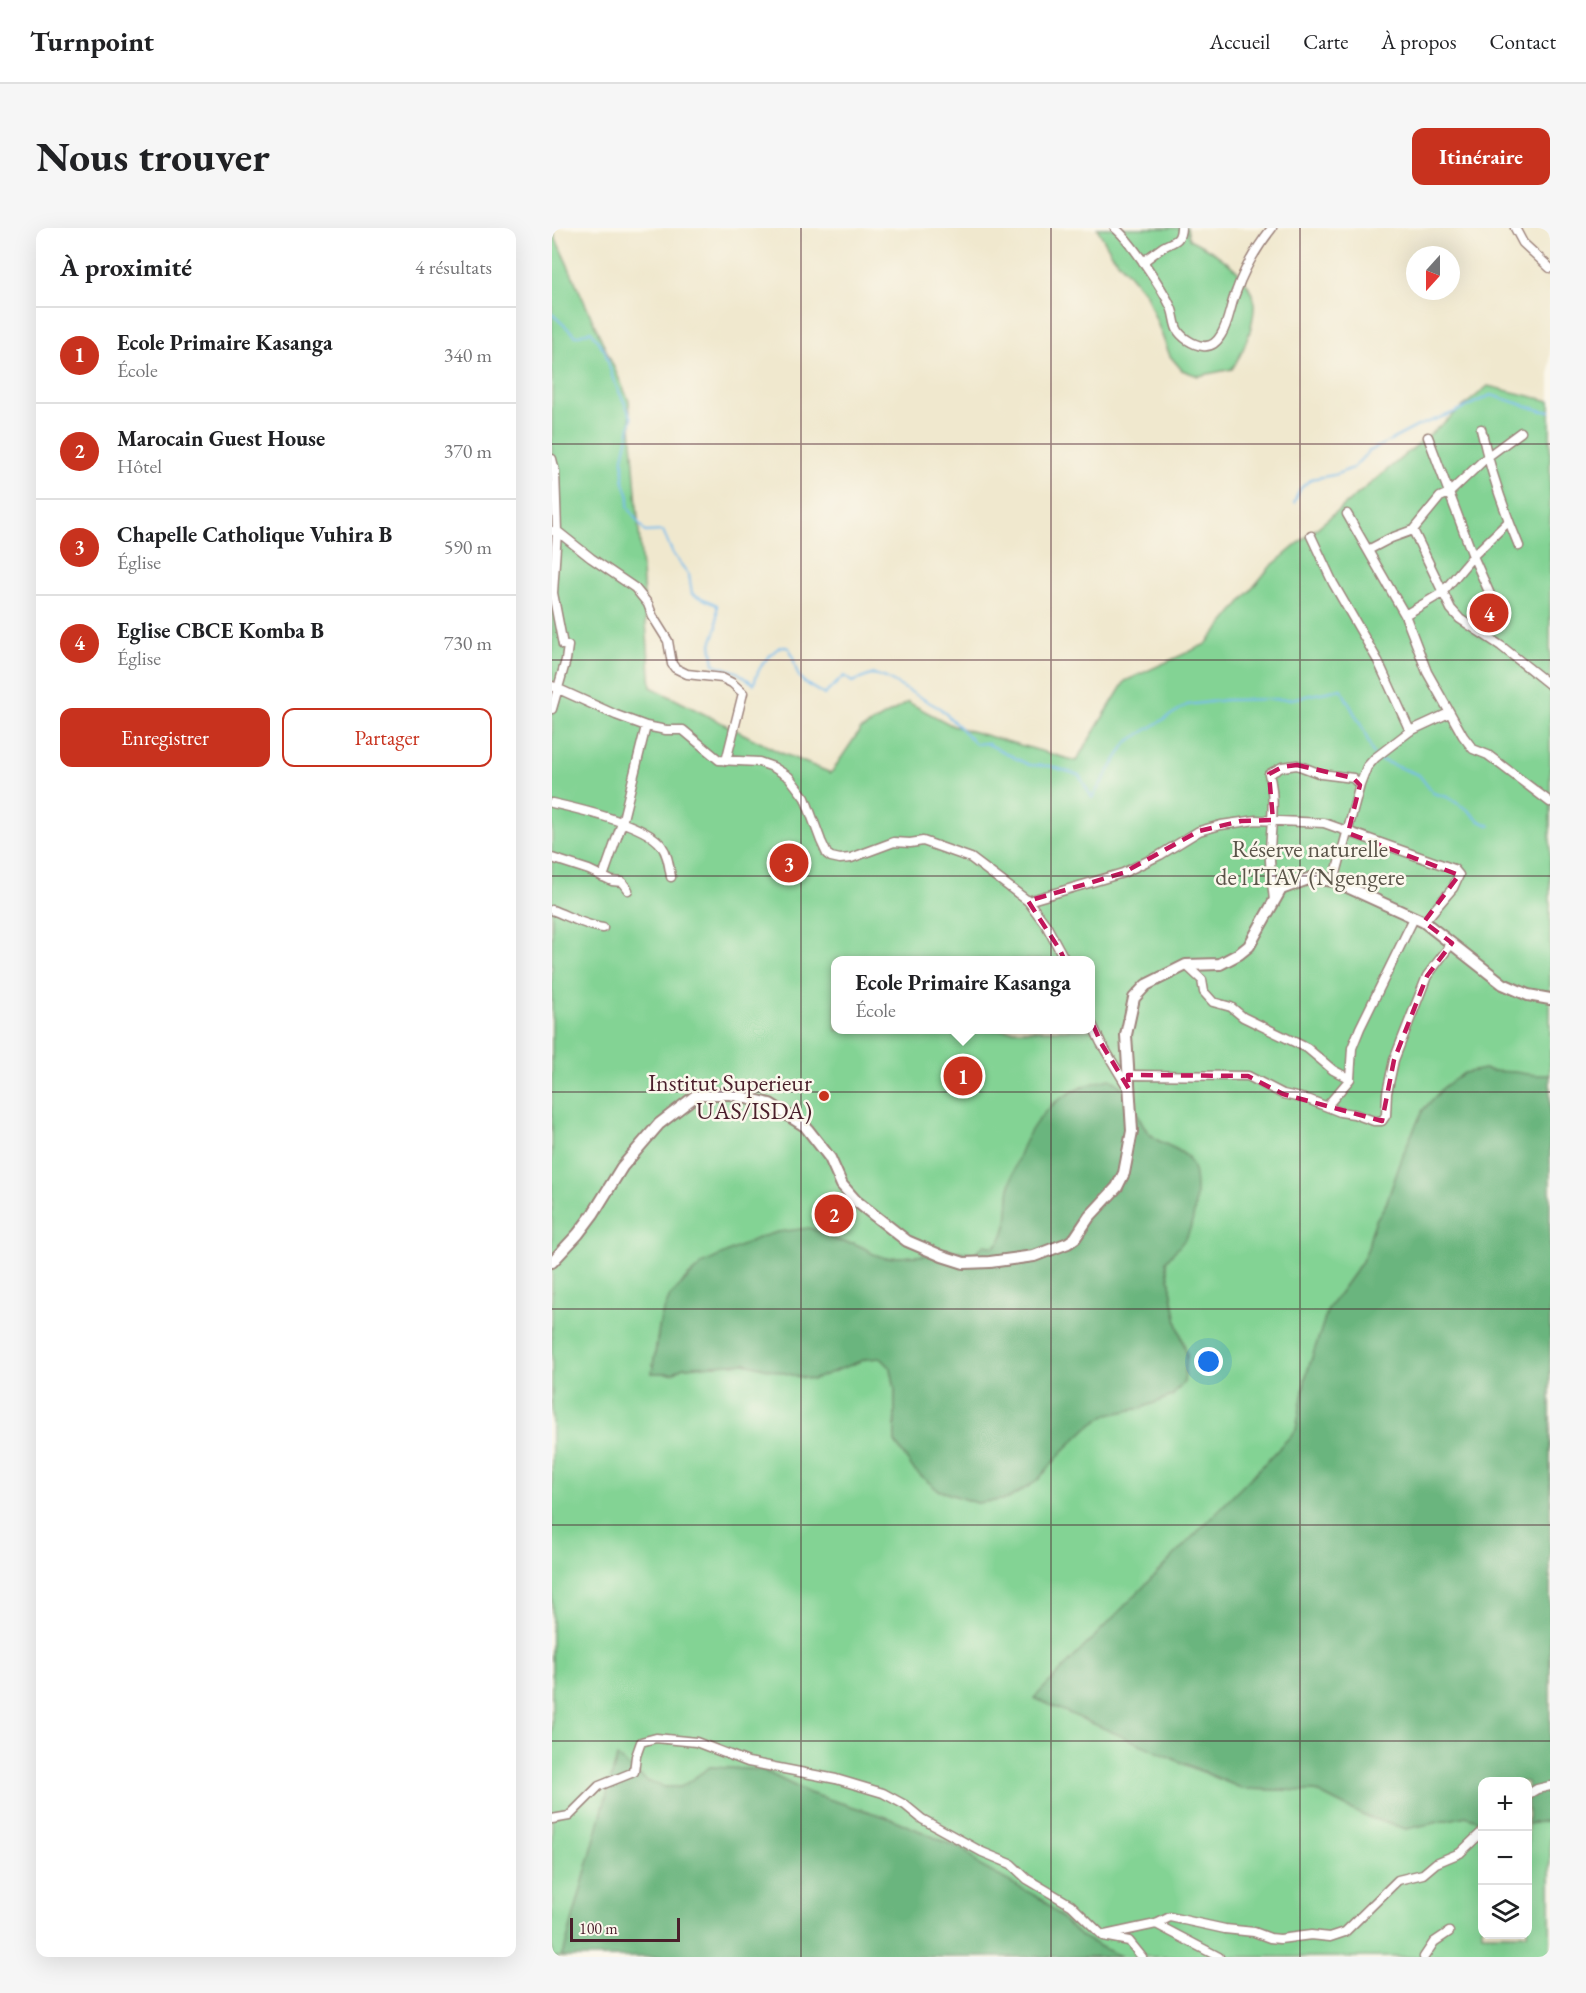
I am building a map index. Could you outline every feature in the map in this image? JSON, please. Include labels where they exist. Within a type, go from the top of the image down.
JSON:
[{"type":"street","points":[[1115,228],[1143,262],[1166,297],[1177,329],[1191,342],[1201,346],[1209,346],[1216,342],[1222,334],[1235,292],[1253,256],[1272,228]]},
{"type":"street","points":[[1143,262],[1166,245],[1174,243],[1179,238],[1181,228]]},
{"type":"street","points":[[1515,228],[1523,243],[1550,268]]},
{"type":"street","points":[[1481,429],[1487,457],[1508,522],[1519,546]]},
{"type":"street","points":[[1368,550],[1413,530],[1440,497],[1449,493],[1487,457],[1521,432]]},
{"type":"street","points":[[1428,437],[1473,556],[1493,601]]},
{"type":"street","points":[[552,459],[555,471],[553,593],[563,645]]},
{"type":"street","points":[[1347,514],[1405,615],[1427,672],[1449,713],[1473,749],[1488,755],[1550,802]]},
{"type":"street","points":[[1405,615],[1442,593],[1473,556],[1508,522]]},
{"type":"street","points":[[1413,530],[1451,609],[1460,619],[1501,646],[1550,685]]},
{"type":"street","points":[[554,531],[635,588],[648,604],[668,641],[672,664],[675,668],[687,674],[722,678],[744,693],[726,761]]},
{"type":"street","points":[[1311,536],[1333,583],[1378,661],[1410,731]]},
{"type":"street","points":[[552,642],[568,646],[555,687],[552,709]]},
{"type":"street","points":[[555,687],[646,726],[666,730],[683,730],[719,760],[759,762],[773,766],[789,777],[806,798],[821,841],[827,854],[831,857],[851,858],[894,842],[924,841],[971,858],[1028,901],[1046,925],[1063,956]]},
{"type":"street","points":[[1334,881],[1367,767],[1410,731],[1449,713]]},
{"type":"street","points":[[603,877],[622,823],[646,726]]},
{"type":"street","points":[[1274,903],[1270,850],[1273,820],[1269,774],[1282,767],[1297,765],[1321,774],[1353,778],[1360,785]]},
{"type":"street","points":[[552,803],[622,823],[651,836],[662,846],[667,856],[671,877]]},
{"type":"street","points":[[1028,901],[1123,873],[1160,855],[1199,831],[1241,821],[1324,823],[1454,869],[1459,875],[1453,888],[1419,920],[1360,1028],[1352,1048],[1350,1079],[1327,1106]]},
{"type":"street","points":[[552,858],[612,881],[622,882],[628,890]]},
{"type":"street","points":[[552,1262],[578,1234],[622,1167],[659,1124],[698,1095],[708,1094],[730,1094],[770,1104],[805,1126],[830,1158],[842,1185],[856,1201],[907,1241],[942,1257],[964,1263],[990,1262],[1034,1256],[1068,1243],[1075,1238],[1089,1217],[1118,1187],[1124,1173],[1132,1131],[1126,1035],[1134,998],[1146,985],[1186,965],[1220,964],[1239,954],[1249,946],[1281,889],[1292,883],[1311,878],[1334,881],[1419,920],[1503,984],[1528,995],[1550,999]]},
{"type":"street","points":[[552,910],[591,926],[603,928]]},
{"type":"street","points":[[1128,1075],[1248,1076],[1283,1094],[1310,1100],[1340,1112],[1382,1121],[1386,1115],[1387,1093],[1394,1060],[1427,976],[1452,943]]},
{"type":"street","points":[[1186,965],[1202,980],[1204,992],[1213,1002],[1231,1007],[1243,1017],[1307,1048],[1333,1070],[1350,1079]]},
{"type":"street","points":[[1095,1030],[1129,1089]]},
{"type":"street","points":[[552,1819],[569,1816],[599,1786],[634,1772],[641,1742],[656,1738],[696,1742],[748,1761],[836,1779],[883,1793],[905,1805],[922,1820],[982,1852],[1011,1864],[1027,1879],[1071,1905],[1103,1936],[1129,1941],[1142,1957]]},
{"type":"street","points":[[1532,1792],[1550,1786]]},
{"type":"street","points":[[1103,1936],[1156,1923],[1170,1917],[1225,1929],[1254,1932],[1270,1938],[1281,1939],[1311,1935],[1330,1937],[1345,1932],[1398,1880],[1423,1874],[1436,1863],[1460,1853],[1478,1837]]},
{"type":"street","points":[[1156,1923],[1219,1957]]},
{"type":"street","points":[[1424,1957],[1434,1942],[1449,1932]]},
{"type":"highlighted area","points":[[1297,765],[1353,778],[1360,785],[1348,833],[1459,875],[1424,922],[1452,943],[1427,976],[1394,1060],[1382,1121],[1283,1094],[1248,1076],[1128,1075],[1129,1089],[1101,1043],[1060,950],[1028,901],[1123,873],[1199,831],[1241,821],[1273,820],[1269,774],[1282,767]]},
{"type":"green space","points":[[1097,228],[1187,228],[1189,239],[1209,250],[1238,273],[1251,292],[1254,310],[1250,331],[1232,369],[1198,376],[1182,370],[1170,356],[1146,294],[1112,254]]},
{"type":"green space","name":"Réserve naturelle de l'ITAV (Ngengere","points":[[552,230],[629,401],[651,687],[779,752],[831,773],[860,730],[908,702],[953,726],[1076,761],[1125,681],[1206,644],[1270,567],[1488,386],[1550,401],[1550,1075],[1497,1073],[1484,1069],[1444,1087],[1423,1110],[1406,1147],[1386,1204],[1376,1220],[1361,1263],[1328,1309],[1306,1376],[1296,1430],[1274,1455],[1131,1739],[1243,1789],[1315,1791],[1362,1815],[1406,1829],[1466,1816],[1478,1820],[1478,1939],[1532,1939],[1532,1823],[1550,1820],[1550,1957],[1120,1957],[1080,1936],[1043,1900],[980,1866],[966,1851],[892,1819],[809,1793],[762,1770],[710,1767],[681,1787],[663,1787],[647,1781],[617,1758],[561,1957],[552,1957]],"holes":[[[1083,1086],[1137,1113],[1147,1131],[1162,1144],[1188,1157],[1193,1171],[1195,1188],[1186,1236],[1166,1261],[1177,1323],[1187,1354],[1184,1382],[1172,1396],[1141,1408],[1106,1415],[1087,1428],[1065,1449],[1037,1481],[1008,1499],[976,1503],[938,1490],[895,1442],[895,1389],[891,1368],[881,1358],[866,1359],[812,1380],[745,1363],[683,1367],[673,1373],[652,1373],[661,1320],[674,1292],[690,1275],[708,1262],[752,1246],[821,1232],[842,1242],[853,1243],[885,1258],[932,1255],[947,1250],[974,1253],[985,1245],[994,1247],[1002,1240],[1008,1218],[1010,1185],[1053,1103]]]},
{"type":"green space","points":[[1484,1069],[1550,1075],[1550,1820],[1532,1823],[1532,1777],[1478,1777],[1478,1820],[1466,1816],[1406,1829],[1362,1815],[1315,1791],[1243,1789],[1034,1698],[1296,1430],[1306,1376],[1328,1309],[1361,1263],[1376,1220],[1386,1204],[1406,1147],[1423,1110],[1444,1087],[1464,1073]]},
{"type":"green space","points":[[1110,1079],[1118,1084],[1128,1096],[1147,1131],[1156,1139],[1186,1156],[1194,1172],[1196,1194],[1190,1228],[1185,1239],[1166,1261],[1177,1323],[1187,1354],[1184,1382],[1172,1396],[1141,1408],[1106,1415],[1087,1428],[1065,1449],[1037,1481],[1008,1499],[976,1503],[938,1490],[914,1470],[895,1442],[895,1389],[891,1368],[881,1358],[866,1359],[812,1380],[745,1363],[683,1367],[673,1373],[652,1373],[661,1317],[670,1296],[702,1264],[760,1237],[809,1228],[842,1242],[853,1243],[885,1258],[931,1255],[947,1250],[974,1253],[985,1245],[994,1247],[1006,1227],[1011,1181],[1022,1147],[1030,1132],[1050,1107],[1062,1098],[1076,1090]]},
{"type":"green space","points":[[617,1757],[647,1781],[663,1787],[681,1787],[710,1767],[762,1770],[809,1793],[892,1819],[966,1851],[980,1866],[1043,1900],[1080,1936],[1120,1957],[561,1957]]},
{"type":"waterway","points":[[552,314],[576,336],[591,331],[605,351],[613,379],[632,418],[623,458],[623,480],[629,497],[628,507],[645,532],[663,531],[673,554],[689,575],[692,594],[717,605],[717,627],[711,644],[714,664],[737,672],[754,684],[763,663],[781,646],[789,648],[802,680],[824,695],[844,676],[852,682],[874,674],[886,678],[941,709],[976,744],[986,743],[1029,765],[1050,766],[1079,775],[1092,798]]},
{"type":"waterway","points":[[1294,503],[1300,489],[1311,479],[1334,475],[1353,468],[1368,452],[1418,426],[1491,395],[1543,411],[1550,411]]},
{"type":"waterway","points":[[1092,798],[1127,742],[1187,705],[1225,700],[1291,699],[1341,689],[1364,731],[1374,756]]},
{"type":"waterway","points":[[1378,759],[1419,775],[1433,793],[1447,797],[1490,826]]},
{"type":"place","name":"Eglise CBCE Komba B","points":[[1489,613]]},
{"type":"place","name":"Chapelle Catholique Vuhira B","points":[[789,863]]},
{"type":"place","name":"Ecole Primaire Kasanga","points":[[963,1076]]},
{"type":"place","name":"Institut Superieur UAS/ISDA)","points":[[824,1096]]},
{"type":"place","name":"Marocain Guest House","points":[[834,1214]]}]
